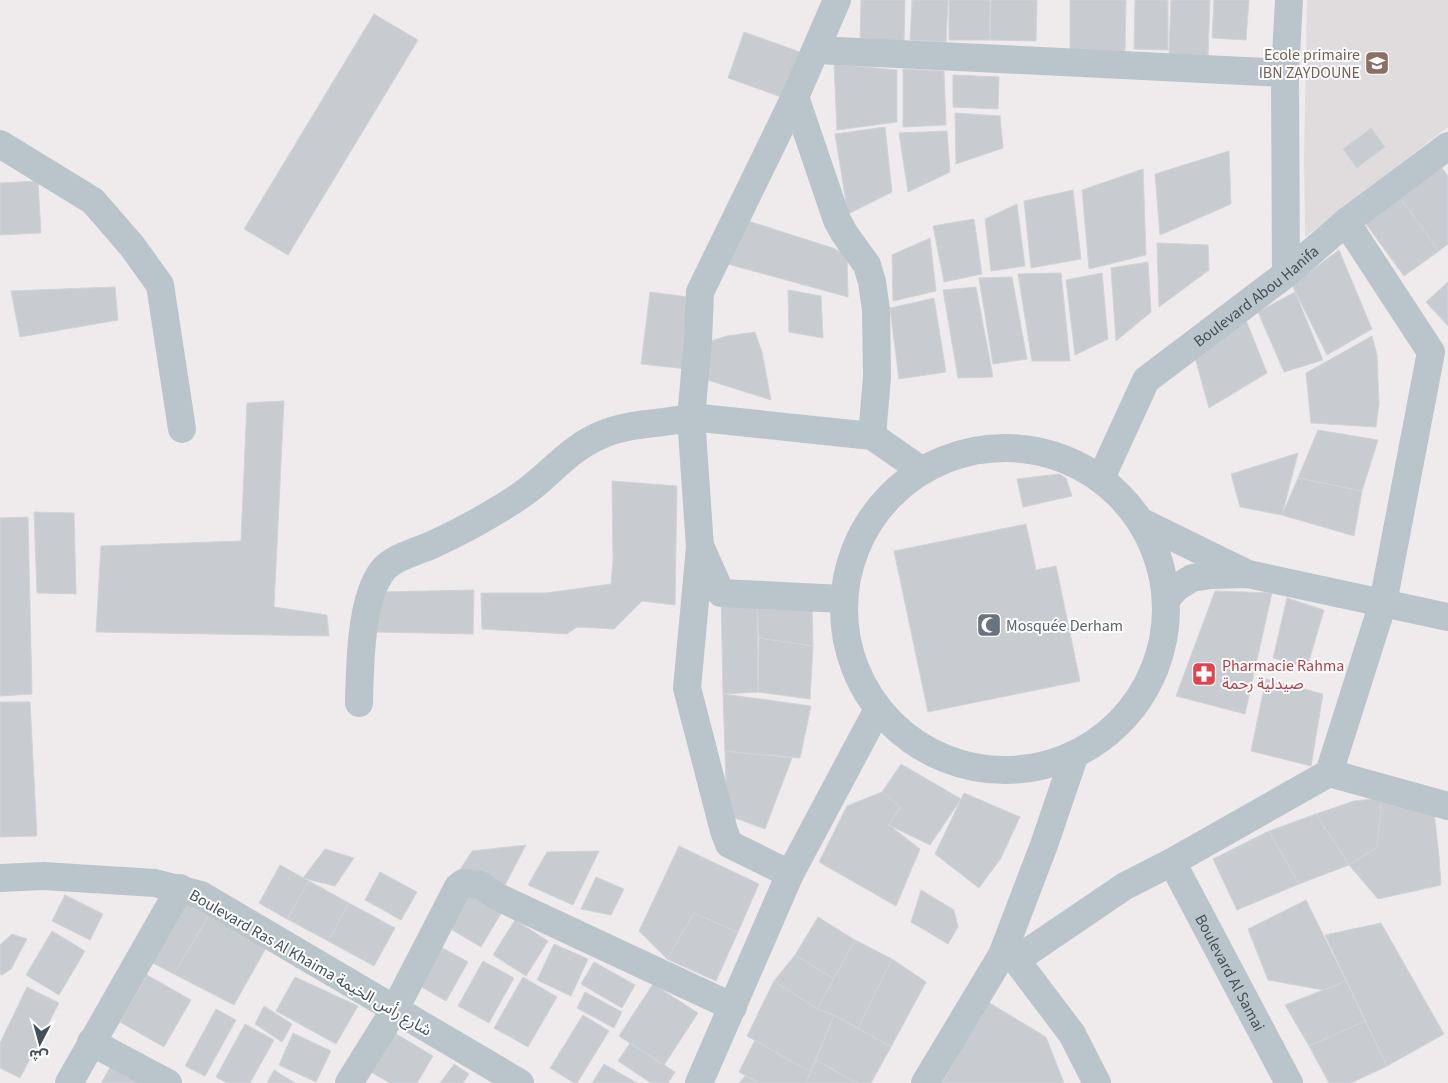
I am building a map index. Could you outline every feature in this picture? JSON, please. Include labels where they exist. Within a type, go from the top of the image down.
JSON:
[{"type":"street","points":[[790,874],[729,844],[687,688],[700,547],[691,417],[698,341],[700,292],[795,97],[817,50],[837,0]]},
{"type":"street","points":[[1286,274],[1285,73],[1289,0]]},
{"type":"street","points":[[817,50],[1285,73]]},
{"type":"street","points":[[795,97],[837,220],[867,265],[872,282],[876,310],[877,377],[872,436]]},
{"type":"street","points":[[0,144],[93,201],[132,246],[160,284],[182,429]]},
{"type":"street","name":"Boulevard Abou Hanifa","points":[[1102,476],[1146,380],[1286,274],[1346,222],[1448,146]]},
{"type":"street","points":[[1009,958],[1125,886],[1172,862],[1329,773],[1383,603],[1439,351],[1346,222]]},
{"type":"street","points":[[359,703],[361,642],[370,598],[383,570],[392,562],[434,544],[491,514],[536,484],[572,450],[603,434],[646,423],[676,421],[691,417],[872,436],[921,470]]},
{"type":"street","points":[[1021,448],[1071,461],[1102,476],[1142,522],[1159,561],[1166,599],[1164,636],[1154,673],[1134,706],[1108,734],[1075,754],[1048,764],[1018,770],[988,769],[959,764],[931,753],[878,709],[857,676],[845,638],[842,599],[849,561],[865,525],[890,494],[921,470],[969,451],[1021,448]]},
{"type":"street","points":[[1142,522],[1248,574]]},
{"type":"street","points":[[700,547],[720,593],[842,599]]},
{"type":"street","points":[[1166,599],[1176,588],[1192,578],[1210,575],[1248,574],[1448,616]]},
{"type":"street","points":[[699,1083],[790,874],[878,709]]},
{"type":"street","points":[[925,1083],[1009,958],[1044,844],[1075,754]]},
{"type":"street","points":[[1329,773],[1448,806]]},
{"type":"street","name":"Boulevard Al Samai","points":[[1172,862],[1289,1083]]},
{"type":"street","name":"Boulevard Ras Al Khaima شارع رأس الخيمة","points":[[0,878],[43,876],[155,883],[201,895],[520,1083]]},
{"type":"street","points":[[349,1083],[395,1009],[458,887],[463,883],[480,885],[498,897],[733,1008]]},
{"type":"street","points":[[69,1083],[180,888]]},
{"type":"street","points":[[1009,958],[1072,1034],[1097,1083]]},
{"type":"street","points":[[91,1042],[168,1083]]},
{"type":"shaded area","name":"Ecole primaire IBN ZAYDOUNE","points":[[1307,0],[1448,0],[1448,127],[1305,237],[1304,157]]},
{"type":"building","points":[[861,0],[905,0],[904,43],[860,42]]},
{"type":"building","points":[[912,0],[948,0],[946,42],[910,40]]},
{"type":"building","points":[[949,0],[990,0],[990,40],[949,40]]},
{"type":"building","points":[[991,0],[1037,0],[1036,41],[990,40]]},
{"type":"building","points":[[1070,0],[1126,0],[1125,51],[1070,51]]},
{"type":"building","points":[[1135,0],[1168,0],[1168,50],[1134,49]]},
{"type":"building","points":[[1171,0],[1210,0],[1208,57],[1169,56]]},
{"type":"building","points":[[1214,0],[1249,0],[1246,40],[1212,38]]},
{"type":"building","points":[[374,14],[418,40],[288,255],[244,229]]},
{"type":"building","points":[[744,32],[800,52],[784,98],[728,78]]},
{"type":"building","points":[[834,64],[897,70],[897,122],[837,130]]},
{"type":"building","points":[[903,69],[944,71],[946,125],[903,127]]},
{"type":"building","points":[[953,75],[999,77],[998,109],[953,107]]},
{"type":"building","points":[[955,113],[1000,116],[1003,148],[956,164]]},
{"type":"building","points":[[885,127],[892,192],[848,214],[835,134]]},
{"type":"building","points":[[1371,128],[1385,147],[1357,168],[1343,149]]},
{"type":"building","points":[[947,131],[950,172],[908,192],[899,133]]},
{"type":"building","points":[[1229,151],[1231,204],[1160,235],[1155,174]]},
{"type":"building","points":[[1442,168],[1448,176],[1448,244],[1439,251],[1400,198]]},
{"type":"building","points":[[1143,169],[1146,255],[1089,269],[1082,190]]},
{"type":"building","points":[[38,181],[41,233],[0,235],[0,183]]},
{"type":"building","points":[[1073,190],[1081,259],[1031,268],[1024,201]]},
{"type":"building","points":[[1398,195],[1439,251],[1404,276],[1363,220]]},
{"type":"building","points":[[1017,204],[1025,266],[991,271],[985,219]]},
{"type":"building","points":[[974,219],[982,274],[944,282],[933,226]]},
{"type":"building","points":[[745,220],[833,248],[847,255],[848,297],[724,263]]},
{"type":"building","points":[[930,238],[936,291],[893,301],[892,255]]},
{"type":"building","points":[[1157,243],[1208,245],[1209,270],[1159,307]]},
{"type":"building","points":[[1339,250],[1372,329],[1327,355],[1292,285]]},
{"type":"building","points":[[1148,262],[1151,312],[1116,341],[1111,268]]},
{"type":"building","points":[[1061,273],[1070,361],[1032,361],[1018,274]]},
{"type":"building","points":[[1102,273],[1108,339],[1075,355],[1066,280]]},
{"type":"building","points":[[1012,277],[1027,359],[993,364],[979,278]]},
{"type":"building","points":[[1448,282],[1448,326],[1426,302]]},
{"type":"building","points":[[115,287],[118,320],[20,337],[11,291]]},
{"type":"building","points":[[976,287],[993,377],[958,378],[943,290]]},
{"type":"building","points":[[788,290],[821,296],[823,338],[789,332]]},
{"type":"building","points":[[650,292],[696,298],[687,369],[641,364]]},
{"type":"building","points":[[1295,292],[1323,360],[1284,372],[1258,312]]},
{"type":"building","points":[[934,298],[946,372],[899,379],[890,308]]},
{"type":"building","points":[[1244,315],[1267,373],[1209,408],[1194,354]]},
{"type":"building","points":[[755,332],[762,352],[771,400],[701,378],[707,342],[727,336]]},
{"type":"building","points":[[1372,336],[1377,355],[1379,404],[1376,427],[1311,423],[1306,373]]},
{"type":"building","points":[[284,401],[274,607],[327,615],[329,636],[96,632],[101,546],[241,541],[247,403]]},
{"type":"building","points":[[1318,430],[1378,440],[1362,491],[1298,478]]},
{"type":"building","points":[[1298,453],[1282,515],[1240,507],[1231,474]]},
{"type":"building","points":[[1059,474],[1066,478],[1072,496],[1023,507],[1017,479]]},
{"type":"building","points":[[1298,478],[1362,491],[1354,536],[1282,515]]},
{"type":"building","points":[[612,481],[677,486],[675,605],[642,601],[614,629],[577,627],[567,634],[482,629],[481,593],[546,593],[611,584],[613,561]]},
{"type":"building","points":[[34,512],[74,513],[76,594],[37,593]]},
{"type":"building","points":[[28,517],[32,694],[0,696],[0,518]]},
{"type":"building","name":"Mosquée Derham","points":[[1026,524],[1036,570],[1056,566],[1080,681],[928,712],[894,551]]},
{"type":"building","points":[[474,590],[473,634],[375,632],[381,592]]},
{"type":"building","points":[[1215,591],[1272,593],[1245,714],[1176,696]]},
{"type":"building","points":[[721,593],[757,604],[758,692],[723,694]]},
{"type":"building","points":[[1287,598],[1324,610],[1307,668],[1273,658]]},
{"type":"building","points":[[757,604],[812,605],[813,646],[759,638]]},
{"type":"building","points":[[759,638],[813,646],[810,699],[758,692]]},
{"type":"building","points":[[1266,679],[1323,694],[1311,766],[1251,751]]},
{"type":"building","points":[[723,694],[811,706],[800,758],[725,751]]},
{"type":"building","points":[[0,702],[30,702],[37,836],[0,837]]},
{"type":"building","points":[[725,751],[792,758],[765,829],[727,815]]},
{"type":"building","points":[[901,764],[961,799],[930,845],[889,825],[900,807],[882,792]]},
{"type":"building","points":[[882,792],[900,807],[889,825],[920,849],[896,906],[819,862],[847,806]]},
{"type":"building","points":[[964,793],[1020,817],[1001,858],[979,888],[935,854]]},
{"type":"building","points":[[1382,798],[1434,812],[1441,885],[1378,899],[1349,865],[1377,847]]},
{"type":"building","points":[[1382,798],[1377,847],[1349,865],[1316,814],[1354,801]]},
{"type":"building","points":[[1316,814],[1349,865],[1299,884],[1269,831]]},
{"type":"building","points":[[1269,831],[1299,884],[1237,910],[1213,859]]},
{"type":"building","points":[[526,845],[505,885],[458,873],[472,851]]},
{"type":"building","points":[[679,846],[759,884],[738,932],[694,913],[667,959],[639,931]]},
{"type":"building","points":[[325,849],[354,858],[335,886],[303,878]]},
{"type":"building","points":[[599,851],[573,905],[528,885],[547,852]]},
{"type":"building","points":[[280,865],[309,881],[287,919],[259,903]]},
{"type":"building","points":[[380,872],[417,892],[401,920],[365,900]]},
{"type":"building","points":[[596,877],[624,889],[611,915],[581,909]]},
{"type":"building","points":[[309,881],[349,903],[328,941],[287,919]]},
{"type":"building","points":[[921,890],[954,910],[958,927],[948,944],[911,922]]},
{"type":"building","points":[[469,892],[502,912],[481,947],[449,928]]},
{"type":"building","points":[[65,895],[103,914],[90,940],[52,921]]},
{"type":"building","points":[[182,899],[209,915],[174,974],[147,960]]},
{"type":"building","points":[[1306,900],[1346,981],[1323,990],[1268,980],[1248,929]]},
{"type":"building","points":[[349,903],[395,928],[374,966],[328,941]]},
{"type":"building","points":[[694,913],[738,932],[716,981],[667,959]]},
{"type":"building","points":[[209,915],[266,948],[234,1005],[174,974]]},
{"type":"building","points":[[818,917],[855,940],[834,979],[795,955]]},
{"type":"building","points":[[515,920],[548,941],[526,976],[493,955]]},
{"type":"building","points":[[1381,923],[1444,1034],[1387,1066],[1325,935]]},
{"type":"building","points":[[52,931],[85,951],[59,995],[26,975]]},
{"type":"building","points":[[12,934],[27,939],[11,969],[2,975],[0,974],[0,945]]},
{"type":"building","points":[[855,940],[892,959],[858,1028],[834,1015],[817,1009]]},
{"type":"building","points":[[554,944],[588,959],[571,996],[537,980]]},
{"type":"building","points":[[439,946],[468,962],[446,1001],[418,985]]},
{"type":"building","points":[[795,955],[834,979],[817,1009],[774,981]]},
{"type":"building","points":[[892,959],[926,982],[891,1047],[858,1028]]},
{"type":"building","points":[[483,961],[514,978],[489,1023],[458,1006]]},
{"type":"building","points":[[594,962],[635,985],[622,1008],[581,984]]},
{"type":"building","points":[[147,975],[191,1000],[164,1047],[120,1022]]},
{"type":"building","points":[[295,977],[358,1006],[336,1044],[276,1011]]},
{"type":"building","points":[[523,977],[557,997],[528,1047],[494,1028]]},
{"type":"building","points":[[774,981],[817,1009],[834,1015],[811,1071],[747,1036]]},
{"type":"building","points":[[1346,981],[1365,1021],[1309,1046],[1285,1005]]},
{"type":"building","points":[[653,984],[698,1013],[664,1065],[619,1036]]},
{"type":"building","points":[[27,987],[59,1003],[20,1078],[0,1068],[0,1043]]},
{"type":"building","points":[[585,992],[622,1012],[614,1028],[577,1008]]},
{"type":"building","points":[[988,1002],[1046,1037],[1064,1083],[942,1083]]},
{"type":"building","points":[[264,1006],[292,1024],[282,1042],[255,1024]]},
{"type":"building","points":[[216,1009],[236,1020],[205,1076],[185,1066]]},
{"type":"building","points":[[583,1015],[609,1031],[577,1083],[574,1083],[550,1068]]},
{"type":"building","points":[[834,1015],[891,1047],[871,1083],[857,1083],[816,1060]]},
{"type":"building","points":[[1365,1021],[1387,1066],[1351,1083],[1329,1083],[1309,1046]]},
{"type":"building","points":[[245,1024],[274,1040],[250,1083],[227,1083],[216,1077]]},
{"type":"building","points":[[388,1029],[433,1056],[417,1083],[390,1083],[364,1068]]},
{"type":"building","points":[[293,1033],[331,1051],[316,1082],[279,1065]]},
{"type":"building","points":[[755,1040],[811,1071],[806,1083],[760,1083],[739,1072]]},
{"type":"building","points":[[630,1043],[675,1072],[668,1083],[651,1083],[618,1061]]},
{"type":"building","points":[[816,1060],[857,1083],[806,1083]]},
{"type":"building","points":[[454,1064],[469,1074],[463,1083],[440,1083]]},
{"type":"building","points":[[604,1064],[637,1083],[592,1083]]},
{"type":"building","points":[[111,1066],[142,1083],[101,1083]]},
{"type":"building","points":[[274,1070],[295,1083],[267,1083]]},
{"type":"building","points":[[745,1076],[760,1083],[739,1083]]},
{"type":"place","name":"Ecole primaire IBN ZAYDOUNE","points":[[1377,63]]},
{"type":"place","name":"Mosquée Derham","points":[[989,625]]},
{"type":"place","name":"Pharmacie Rahma صيدلية رحمة","points":[[1204,674]]}]
